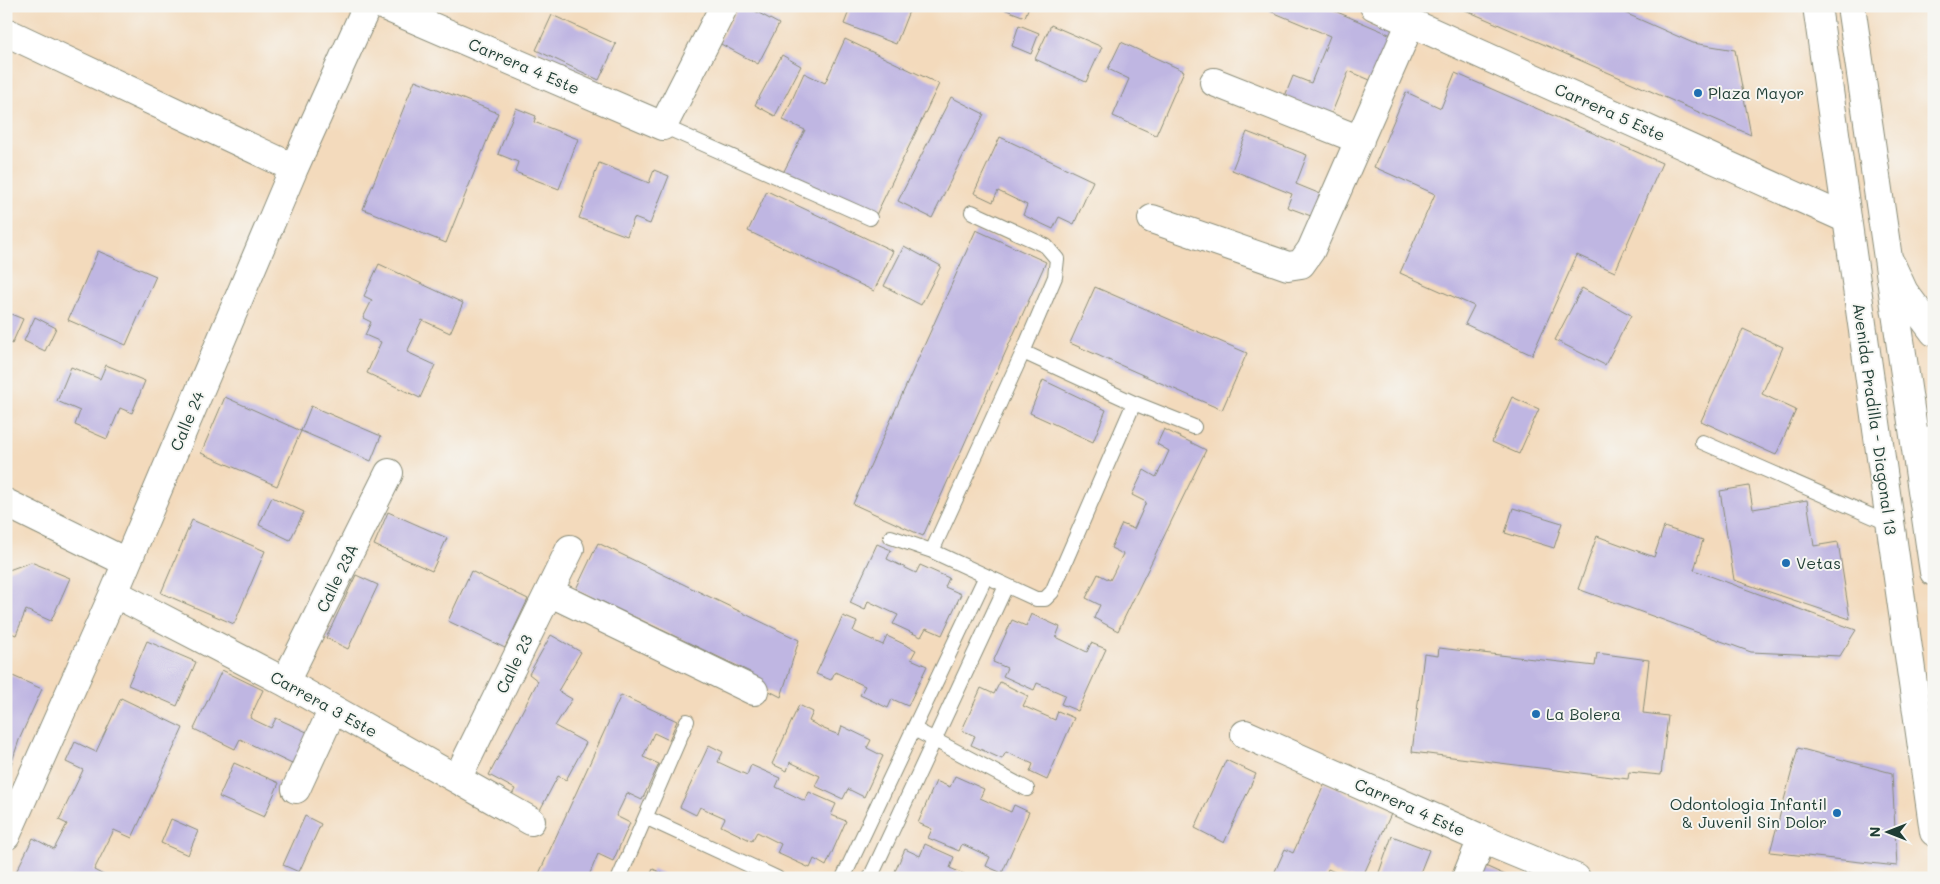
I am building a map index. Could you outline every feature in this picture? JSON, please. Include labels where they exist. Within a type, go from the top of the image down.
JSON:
[{"type":"street","name":"Calle 24","points":[[6,836],[114,594],[294,168],[367,6]]},
{"type":"street","name":"Carrera 4 Este","points":[[384,6],[663,126]]},
{"type":"street","points":[[663,126],[724,6]]},
{"type":"street","name":"Carrera 5 Este","points":[[1374,6],[1846,218]]},
{"type":"street","name":"Avenida Pradilla - Diagonal 13","points":[[1817,6],[1934,832]]},
{"type":"street","points":[[1851,6],[1934,572]]},
{"type":"street","points":[[1152,220],[1288,266],[1301,264],[1312,250],[1411,22]]},
{"type":"street","points":[[6,32],[294,168]]},
{"type":"street","points":[[1214,82],[1360,140]]},
{"type":"street","points":[[1886,253],[1904,292],[1934,332]]},
{"type":"street","points":[[1922,488],[1926,453],[1934,439]]},
{"type":"street","name":"Calle 23A","points":[[285,682],[389,473]]},
{"type":"street","points":[[6,503],[126,562]]},
{"type":"street","name":"Calle 23","points":[[458,779],[570,549]]},
{"type":"street","points":[[549,592],[754,691]]},
{"type":"street","name":"Carrera 3 Este","points":[[114,594],[285,682],[531,821]]},
{"type":"street","points":[[296,789],[333,709]]},
{"type":"street","name":"Carrera 4 Este","points":[[1245,734],[1482,839],[1576,878]]},
{"type":"street","points":[[1466,878],[1482,839]]},
{"type":"lane","points":[[663,126],[870,218]]},
{"type":"lane","points":[[932,552],[1055,277],[1056,259],[1046,246],[972,212]]},
{"type":"lane","points":[[1023,352],[1134,403],[1194,426]]},
{"type":"lane","points":[[892,537],[932,552],[1036,599],[1045,599],[1052,592],[1134,403]]},
{"type":"lane","points":[[1702,442],[1890,524]]},
{"type":"lane","points":[[843,878],[986,576]]},
{"type":"lane","points":[[870,878],[1006,586]]},
{"type":"lane","points":[[619,878],[688,721]]},
{"type":"lane","points":[[914,729],[1027,789]]},
{"type":"lane","points":[[647,818],[751,872],[777,878]]},
{"type":"building","points":[[739,6],[746,6],[779,24],[758,64],[719,43]]},
{"type":"building","points":[[851,6],[911,6],[896,44],[844,24]]},
{"type":"building","points":[[1002,6],[1029,6],[1025,17],[1001,8]]},
{"type":"building","points":[[1272,6],[1323,6],[1396,37],[1377,83],[1349,71],[1331,115],[1285,96],[1293,76],[1311,83],[1330,36],[1270,11]]},
{"type":"building","name":"Plaza Mayor","points":[[1456,6],[1609,6],[1693,43],[1735,50],[1751,135]]},
{"type":"building","points":[[552,15],[616,44],[599,80],[536,50]]},
{"type":"building","points":[[1019,25],[1039,33],[1031,54],[1012,46]]},
{"type":"building","points":[[1051,25],[1102,47],[1086,82],[1035,59]]},
{"type":"building","points":[[845,39],[939,84],[875,217],[783,173],[805,130],[783,120],[804,73],[825,83]]},
{"type":"building","points":[[1121,42],[1184,71],[1156,135],[1113,116],[1129,79],[1108,69]]},
{"type":"building","points":[[782,55],[801,66],[775,116],[755,105]]},
{"type":"building","points":[[1455,73],[1662,163],[1615,272],[1577,255],[1532,355],[1465,324],[1474,306],[1400,273],[1435,194],[1374,167],[1406,92],[1441,108]]},
{"type":"building","points":[[415,80],[498,113],[446,243],[363,209]]},
{"type":"building","points":[[951,97],[984,114],[932,218],[898,201]]},
{"type":"building","points":[[516,108],[536,116],[534,122],[578,139],[559,189],[515,172],[518,162],[498,154]]},
{"type":"building","points":[[1247,132],[1307,155],[1296,184],[1328,197],[1319,219],[1287,207],[1292,194],[1232,170]]},
{"type":"building","points":[[1000,137],[1093,181],[1074,224],[1059,217],[1053,229],[1023,215],[1027,205],[998,191],[993,202],[974,193]]},
{"type":"building","points":[[599,163],[649,183],[654,170],[669,176],[650,224],[634,218],[627,236],[579,218]]},
{"type":"building","points":[[767,191],[893,251],[874,291],[748,231]]},
{"type":"building","points":[[976,230],[1046,262],[923,536],[853,504]]},
{"type":"building","points":[[904,246],[941,266],[921,305],[884,286]]},
{"type":"building","points":[[98,251],[156,276],[126,345],[68,320]]},
{"type":"building","points":[[379,264],[463,303],[450,333],[422,320],[407,352],[435,365],[420,398],[367,373],[381,342],[365,335],[371,322],[363,318],[372,300],[364,296]]},
{"type":"building","points":[[1095,287],[1247,353],[1222,410],[1070,343]]},
{"type":"building","points":[[1582,288],[1631,315],[1605,365],[1555,340]]},
{"type":"building","points":[[6,312],[23,319],[12,344],[6,341]]},
{"type":"building","points":[[35,317],[56,328],[45,351],[24,341]]},
{"type":"building","points":[[1743,329],[1783,347],[1762,394],[1796,410],[1776,455],[1701,421]]},
{"type":"building","points":[[106,365],[145,381],[132,413],[120,408],[107,439],[75,425],[80,411],[57,401],[71,367],[100,379]]},
{"type":"building","points":[[1043,380],[1106,410],[1093,442],[1030,413]]},
{"type":"building","points":[[225,397],[301,431],[277,486],[201,453]]},
{"type":"building","points":[[1512,397],[1539,409],[1519,454],[1492,442]]},
{"type":"building","points":[[311,406],[381,436],[371,461],[301,431]]},
{"type":"building","points":[[1164,429],[1206,450],[1118,631],[1094,618],[1100,605],[1086,598],[1098,574],[1110,580],[1123,554],[1111,548],[1122,524],[1134,529],[1146,502],[1132,495],[1144,470],[1156,477],[1169,451],[1157,444]]},
{"type":"building","name":"Vetas","points":[[1749,486],[1753,509],[1807,500],[1814,546],[1838,542],[1850,619],[1734,580],[1720,491]]},
{"type":"building","points":[[272,497],[304,512],[290,540],[259,525]]},
{"type":"building","points":[[1513,508],[1562,523],[1554,548],[1505,533]]},
{"type":"building","points":[[388,512],[447,538],[432,571],[374,545]]},
{"type":"building","points":[[192,520],[265,551],[234,624],[161,593]]},
{"type":"building","points":[[1664,527],[1703,540],[1694,570],[1856,630],[1840,656],[1751,652],[1578,589],[1597,536],[1654,557]]},
{"type":"building","points":[[598,543],[799,640],[781,697],[746,679],[750,672],[576,589]]},
{"type":"building","points":[[877,544],[891,550],[887,559],[916,573],[920,565],[949,578],[945,587],[961,594],[942,635],[926,628],[921,637],[893,624],[898,615],[868,601],[865,610],[850,603]]},
{"type":"building","points":[[31,562],[70,578],[51,621],[26,610],[16,635],[6,631],[6,571]]},
{"type":"building","points":[[471,571],[528,599],[505,648],[448,621]]},
{"type":"building","points":[[356,575],[378,585],[348,649],[326,638]]},
{"type":"building","points":[[1031,614],[1060,627],[1056,637],[1087,652],[1091,643],[1106,649],[1078,711],[1061,704],[1065,695],[1037,683],[1034,690],[1003,676],[1007,668],[993,662],[1012,620],[1026,626]]},
{"type":"building","points":[[843,616],[857,622],[853,631],[883,645],[887,636],[916,650],[911,659],[927,666],[908,706],[892,699],[888,708],[860,695],[865,686],[835,672],[831,680],[816,674]]},
{"type":"building","points":[[551,635],[581,652],[558,691],[572,699],[555,726],[586,743],[566,780],[558,776],[540,810],[512,795],[515,789],[489,775],[538,681],[529,674]]},
{"type":"building","points":[[147,641],[196,662],[177,706],[128,685]]},
{"type":"building","name":"La Bolera","points":[[1439,648],[1595,666],[1597,653],[1649,660],[1643,713],[1668,716],[1661,775],[1629,772],[1628,779],[1412,752],[1424,654],[1438,656]]},
{"type":"building","points":[[222,670],[263,690],[250,718],[271,728],[276,718],[309,733],[294,765],[240,739],[235,749],[194,729]]},
{"type":"building","points":[[6,673],[42,689],[19,740],[7,777]]},
{"type":"building","points":[[1000,682],[1028,696],[1023,706],[1055,720],[1058,711],[1074,718],[1047,780],[1030,772],[1033,764],[1006,752],[1002,759],[971,745],[975,736],[962,730],[981,688],[994,694]]},
{"type":"building","points":[[621,695],[677,721],[669,740],[654,733],[643,757],[659,764],[642,800],[627,793],[616,816],[630,823],[613,861],[598,854],[588,878],[537,878]]},
{"type":"building","points":[[121,698],[183,728],[132,838],[114,830],[94,870],[109,878],[13,878],[33,838],[54,849],[67,824],[59,820],[83,770],[66,762],[75,742],[96,752]]},
{"type":"building","points":[[799,705],[813,712],[809,721],[839,735],[842,726],[871,740],[867,748],[883,756],[864,797],[848,789],[843,799],[815,786],[820,776],[790,762],[787,771],[772,764]]},
{"type":"building","points":[[709,745],[723,752],[718,762],[733,769],[747,775],[751,765],[780,778],[776,787],[805,801],[809,792],[836,804],[831,815],[846,821],[826,866],[814,859],[810,868],[777,853],[781,844],[757,832],[752,841],[721,826],[725,818],[700,807],[696,815],[680,807]]},
{"type":"building","name":"Odontologia Infantil & Juvenil Sin Dolor","points":[[1798,748],[1892,773],[1897,866],[1770,852]]},
{"type":"building","points":[[1226,760],[1256,774],[1224,843],[1195,828]]},
{"type":"building","points":[[234,763],[279,783],[264,817],[219,797]]},
{"type":"building","points":[[955,776],[984,789],[980,798],[1011,812],[1014,805],[1029,812],[1002,873],[986,866],[990,857],[962,844],[959,851],[928,838],[932,829],[918,823],[936,781],[950,787]]},
{"type":"building","points":[[1325,783],[1391,814],[1362,878],[1347,878],[1328,869],[1324,878],[1272,878],[1285,849],[1293,853]]},
{"type":"building","points":[[305,816],[321,824],[299,872],[283,865]]},
{"type":"building","points":[[171,819],[198,831],[188,855],[161,843]]},
{"type":"building","points":[[1392,836],[1429,850],[1418,878],[1377,878]]},
{"type":"building","points":[[925,844],[954,857],[950,868],[973,878],[892,878],[905,849],[920,856]]},
{"type":"building","points":[[1483,865],[1512,878],[1477,878]]},
{"type":"building","points":[[653,869],[672,878],[649,878]]},
{"type":"building","points":[[984,873],[994,878],[982,878]]},
{"type":"place","name":"Plaza Mayor","points":[[1698,93]]},
{"type":"place","name":"Vetas","points":[[1786,563]]},
{"type":"place","name":"La Bolera","points":[[1536,714]]},
{"type":"place","name":"Odontologia Infantil & Juvenil Sin Dolor","points":[[1837,813]]}]
